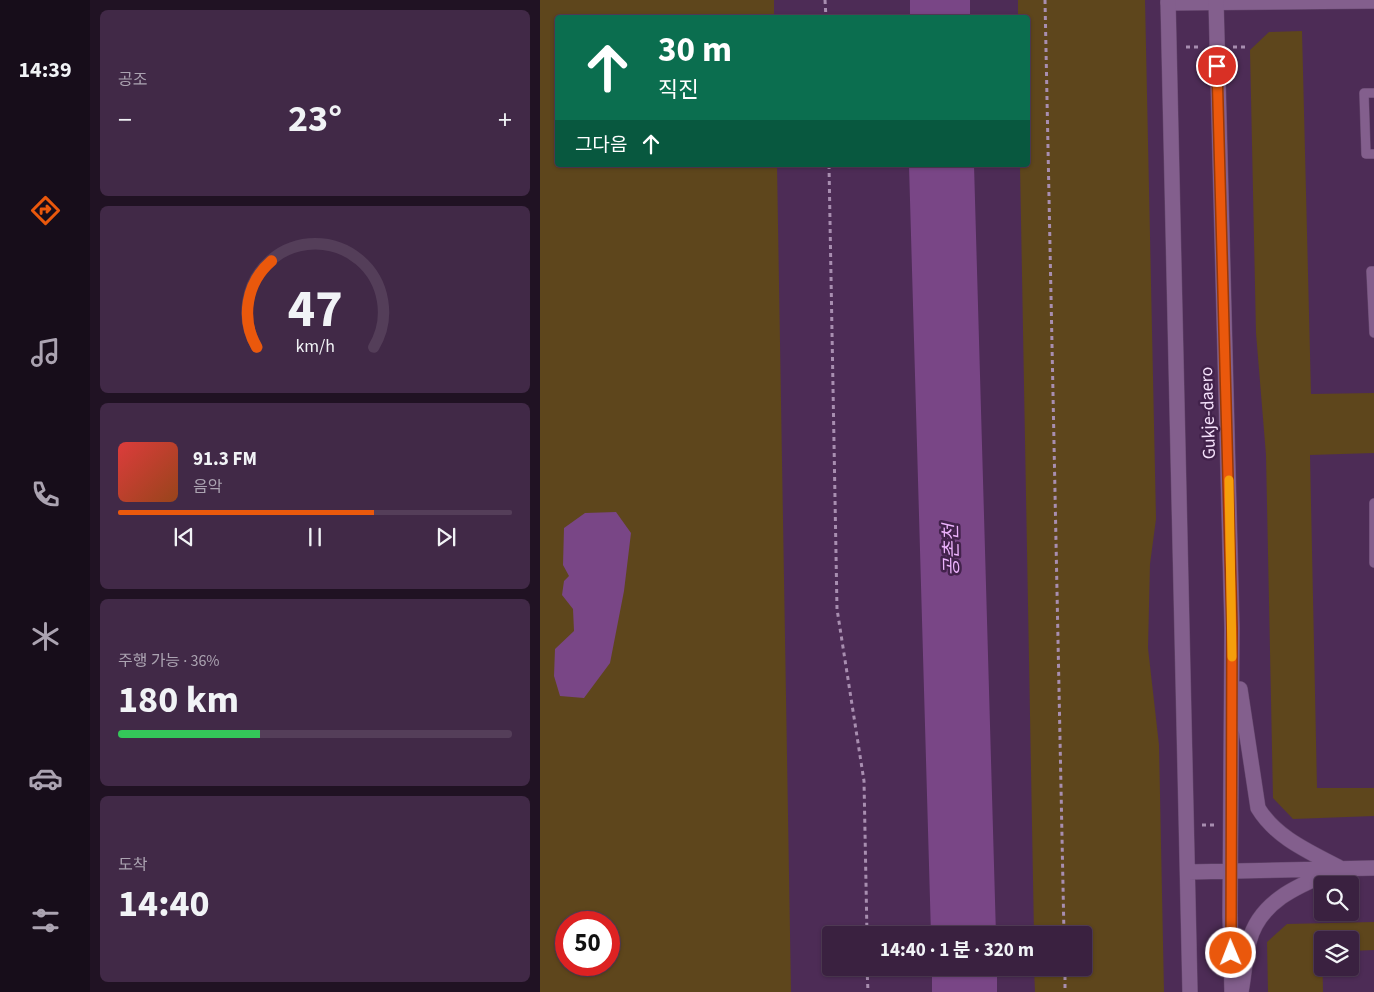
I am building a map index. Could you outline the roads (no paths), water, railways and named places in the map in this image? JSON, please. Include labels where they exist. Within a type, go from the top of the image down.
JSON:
[{"type":"main road","name":"Gukje-daero","points":[[1216,1],[1232,628],[1231,872]]},
{"type":"main road","points":[[1168,2],[1374,1]]},
{"type":"main road","name":"Gukje-daero","points":[[1168,2],[1190,992]]},
{"type":"main road","points":[[1232,628],[1258,808],[1265,819],[1294,844],[1340,868]]},
{"type":"main road","points":[[1241,992],[1249,941],[1260,917],[1269,906],[1297,886],[1340,868]]},
{"type":"main road","points":[[1188,872],[1374,868]]},
{"type":"main road","points":[[1231,872],[1232,992]]},
{"type":"lane","points":[[1374,93],[1364,93],[1366,154],[1374,154]]},
{"type":"lane","points":[[1374,271],[1371,271],[1374,334]]},
{"type":"lane","points":[[1374,503],[1374,563]]},
{"type":"water","points":[[910,0],[970,0],[970,15],[910,15]]},
{"type":"water","name":"공촌천","points":[[909,167],[974,167],[996,926],[931,926]]},
{"type":"water","points":[[616,512],[631,533],[624,591],[610,663],[584,698],[560,696],[554,676],[555,649],[574,631],[573,609],[562,595],[564,581],[569,576],[563,565],[564,528],[585,513]]},
{"type":"water","points":[[932,976],[997,976],[997,992],[932,992]]}]
